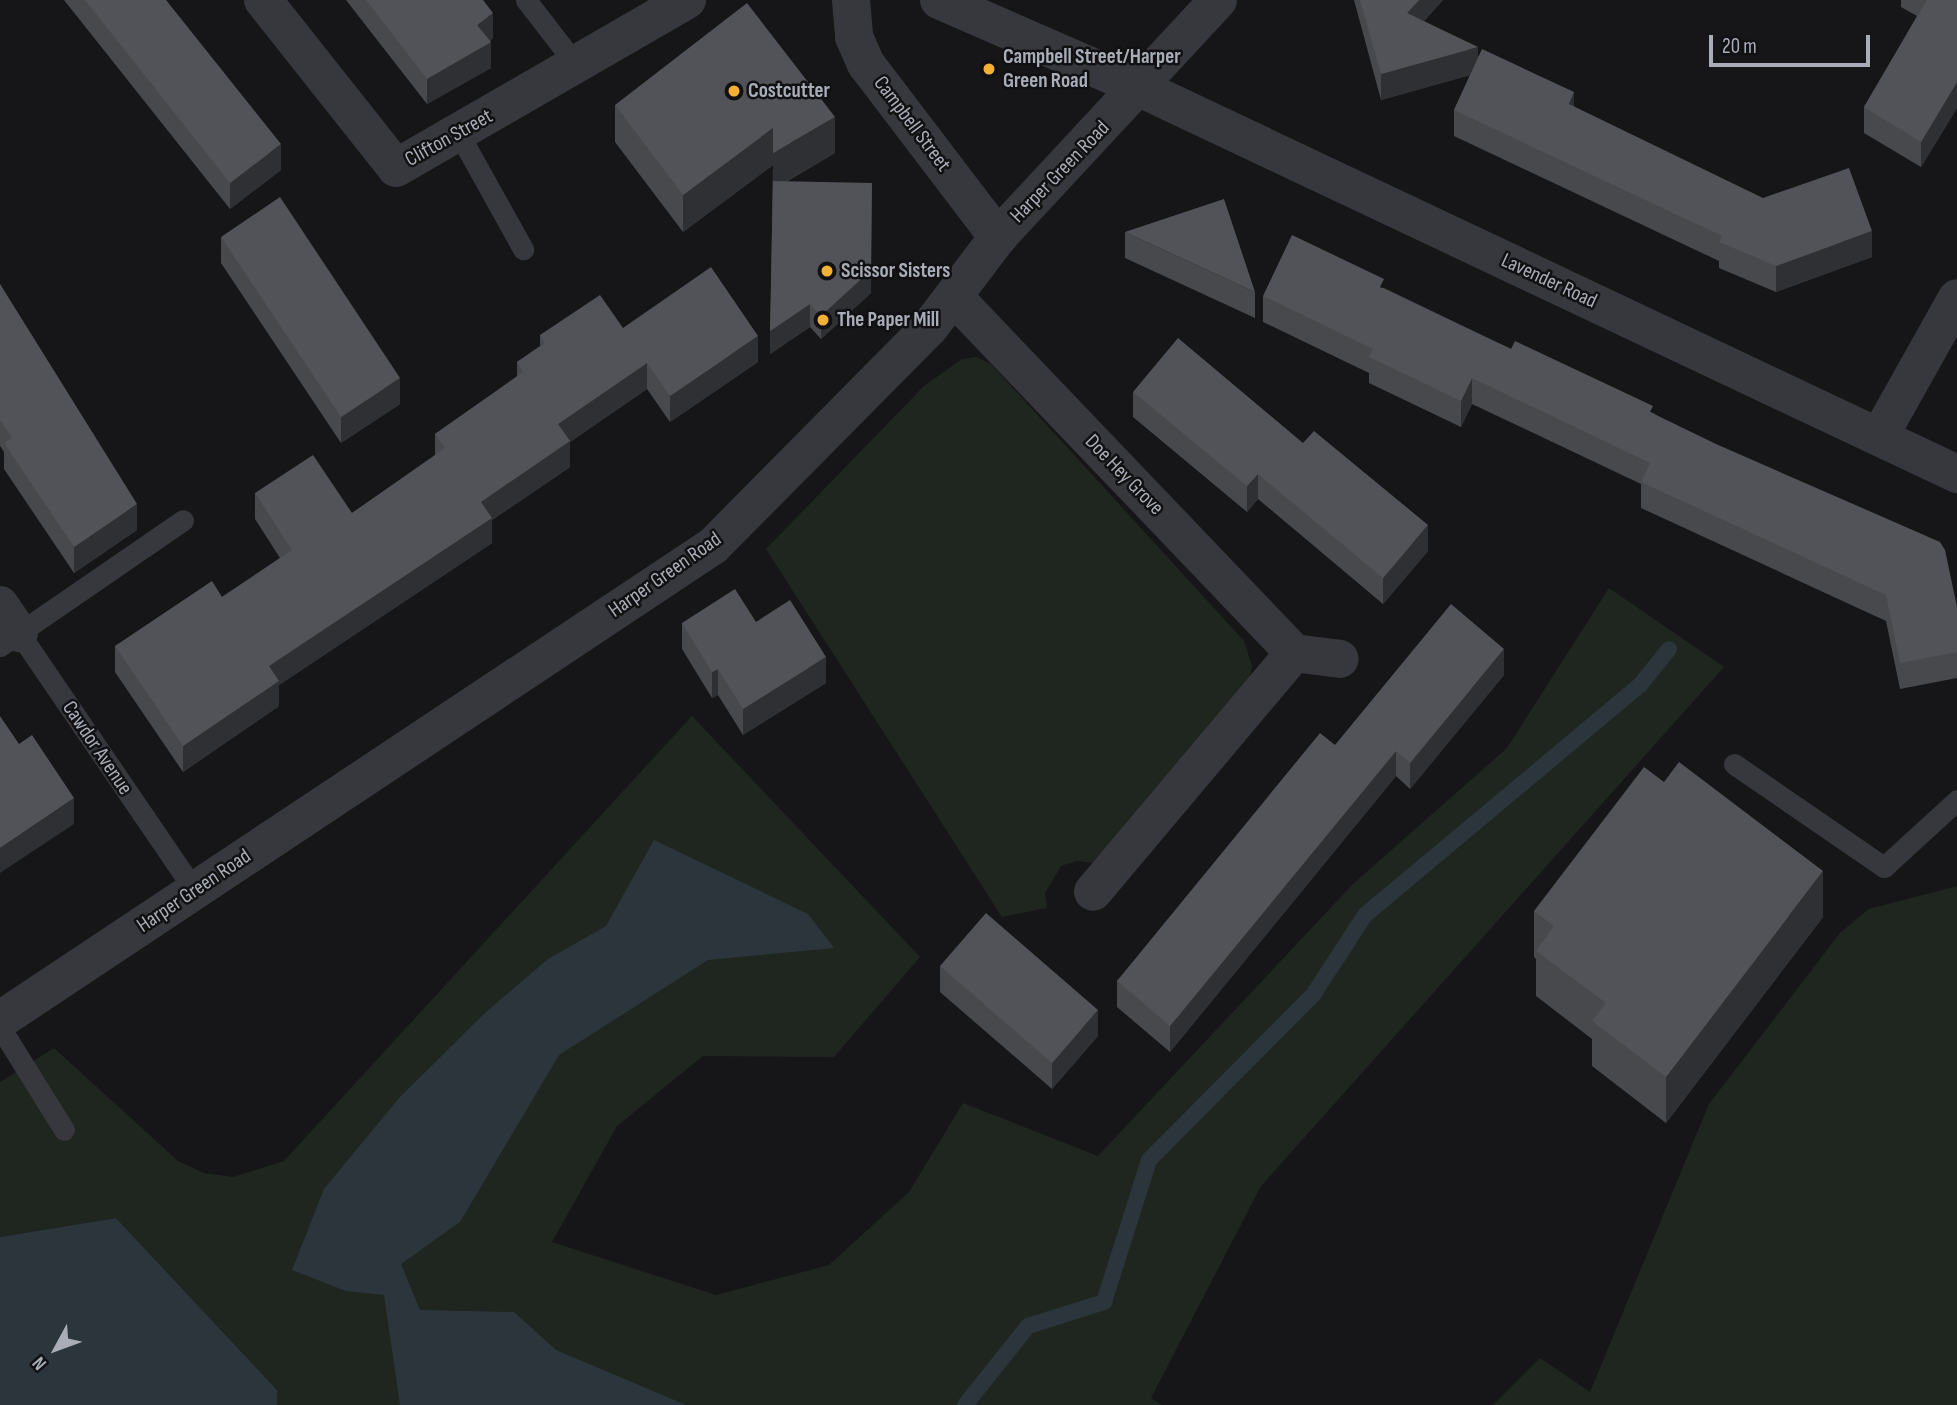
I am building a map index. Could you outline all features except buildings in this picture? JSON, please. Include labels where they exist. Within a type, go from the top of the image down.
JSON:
[{"type":"street","name":"Clifton Street","points":[[263,0],[396,168],[577,66],[687,0]]},
{"type":"street","name":"Campbell Street","points":[[851,0],[854,37],[866,64],[998,237]]},
{"type":"street","points":[[939,0],[1140,88]]},
{"type":"street","name":"Harper Green Road","points":[[0,1020],[713,545],[929,328],[998,237],[1140,88],[1218,0]]},
{"type":"street","name":"Lavender Road","points":[[1140,88],[1957,474]]},
{"type":"street","name":"Doe Hey Grove","points":[[954,297],[1294,653]]},
{"type":"street","points":[[1880,437],[1957,298]]},
{"type":"street","points":[[1093,892],[1294,653],[1340,659]]},
{"type":"lane","points":[[526,0],[577,66]]},
{"type":"lane","points":[[459,134],[523,249]]},
{"type":"lane","points":[[6,628],[183,520]]},
{"type":"lane","name":"Cawdor Avenue","points":[[6,628],[194,890]]},
{"type":"lane","points":[[1734,764],[1884,867],[1957,800]]},
{"type":"lane","points":[[0,1027],[64,1130]]},
{"type":"shaded area","points":[[976,357],[991,364],[1244,641],[1252,666],[1250,677],[1094,863],[1077,861],[1061,866],[1045,893],[1047,908],[1002,917],[766,549],[924,386],[962,359]]},
{"type":"shaded area","points":[[1609,588],[1724,667],[1261,1186],[1151,1398],[1162,1405],[277,1405],[277,1390],[116,1218],[0,1237],[0,1082],[54,1048],[178,1161],[204,1173],[233,1177],[284,1161],[692,716],[920,957],[834,1057],[703,1056],[617,1126],[552,1242],[716,1295],[829,1265],[909,1192],[963,1103],[1098,1156],[1353,884],[1507,748]]},
{"type":"shaded area","points":[[654,840],[808,914],[834,948],[708,960],[559,1055],[460,1222],[401,1264],[420,1310],[514,1312],[556,1350],[686,1405],[400,1405],[384,1295],[346,1291],[292,1270],[324,1189],[399,1098],[485,1013],[548,959],[606,926]]},
{"type":"shaded area","points":[[1957,886],[1957,1405],[1493,1405],[1540,1358],[1590,1392],[1709,1104],[1840,933],[1869,909]]},
{"type":"shaded area","points":[[116,1218],[277,1390],[277,1405],[0,1405],[0,1237]]},
{"type":"waterway","points":[[965,1405],[1028,1326],[1104,1302],[1149,1160],[1313,995],[1365,915],[1640,685],[1669,649]]},
{"type":"place","name":"Campbell Street/Harper Green Road","points":[[989,69]]},
{"type":"place","name":"Costcutter","points":[[734,91]]},
{"type":"place","name":"Scissor Sisters","points":[[827,271]]},
{"type":"place","name":"The Paper Mill","points":[[823,320]]}]
